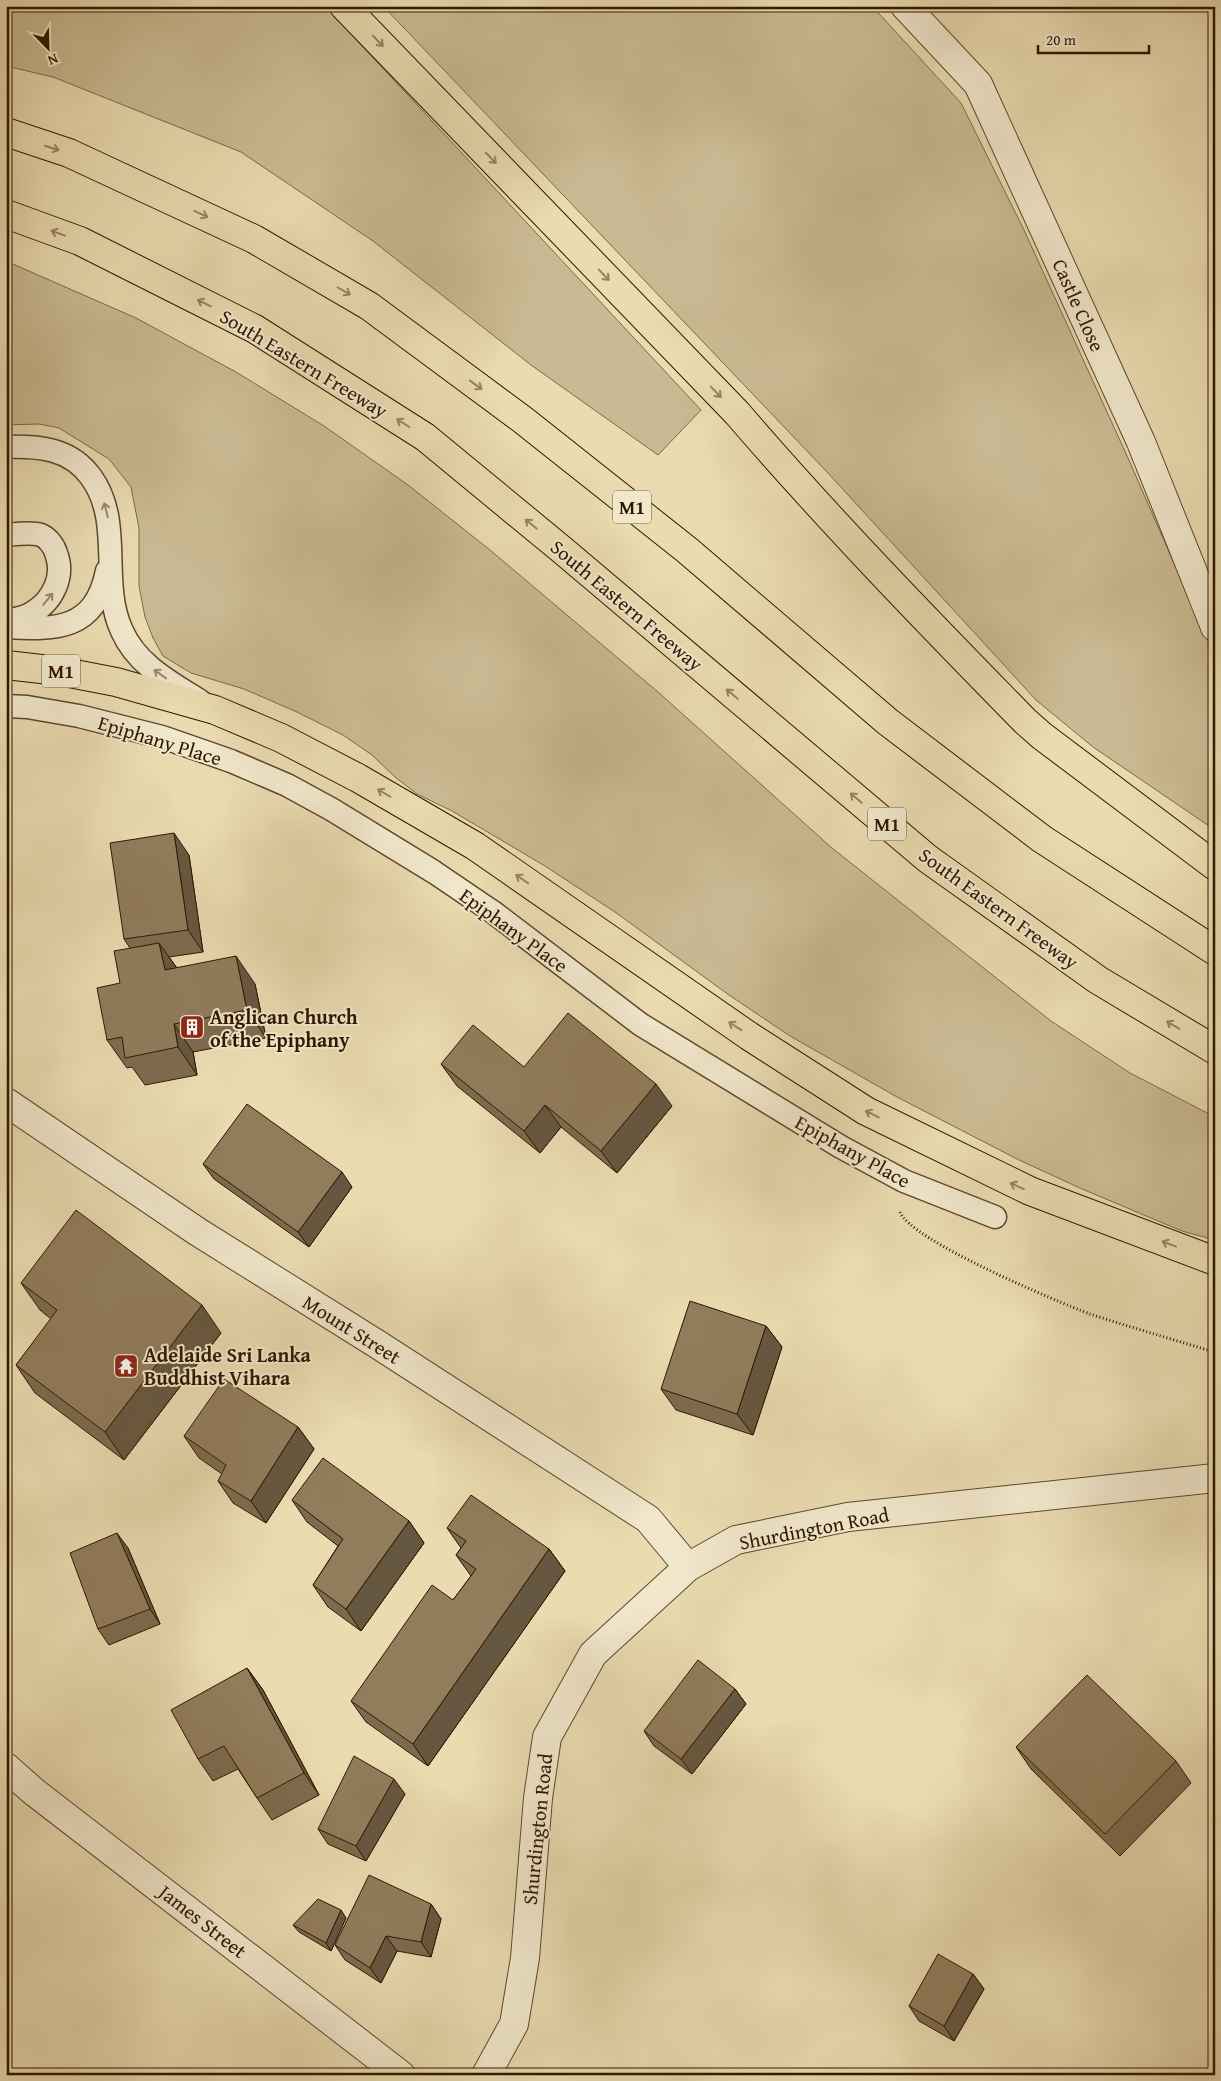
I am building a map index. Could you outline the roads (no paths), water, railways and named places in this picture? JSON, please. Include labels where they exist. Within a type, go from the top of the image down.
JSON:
[{"type":"highway","points":[[344,6],[737,414],[900,593],[1026,721],[1042,736],[1215,866]]},
{"type":"highway","name":"M1","points":[[6,132],[69,153],[254,239],[369,306],[523,420],[687,550],[911,740],[1042,839],[1215,951]]},
{"type":"highway","name":"South Eastern Freeway","points":[[6,214],[80,241],[255,329],[425,437],[582,566],[928,859],[1098,980],[1215,1050]]},
{"type":"highway","name":"M1","points":[[6,665],[59,671],[116,682],[215,710],[281,738],[329,762],[475,846],[743,1032],[866,1111],[1015,1185],[1215,1261]]},
{"type":"street","name":"Castle Close","points":[[905,6],[978,84],[1141,442],[1215,627]]},
{"type":"street","name":"Mount Street","points":[[6,1102],[198,1232],[377,1344],[648,1519],[688,1567]]},
{"type":"street","name":"Shurdington Road","points":[[486,2075],[514,2024],[525,1958],[538,1798],[547,1736],[593,1654],[688,1567],[736,1540],[848,1517],[1215,1478]]},
{"type":"street","name":"James Street","points":[[6,1768],[33,1791],[401,2075]]},
{"type":"lane","points":[[6,447],[50,448],[66,454],[88,472],[101,493],[107,512],[112,596],[122,631],[129,644],[145,664],[215,710]]},
{"type":"lane","points":[[6,535],[35,534],[45,537],[57,554],[59,574],[54,591],[38,609],[25,616],[6,621]]},
{"type":"lane","points":[[6,627],[57,628],[65,626],[83,616],[102,589],[110,558]]},
{"type":"lane","name":"Epiphany Place","points":[[6,706],[27,707],[79,716],[162,737],[231,761],[287,785],[331,809],[434,872],[493,912],[640,1024],[841,1147],[904,1181],[995,1217]]},
{"type":"place","name":"Anglican Church of the Epiphany","points":[[192,1027]]},
{"type":"place","name":"Adelaide Sri Lanka Buddhist Vihara","points":[[126,1366]]}]
